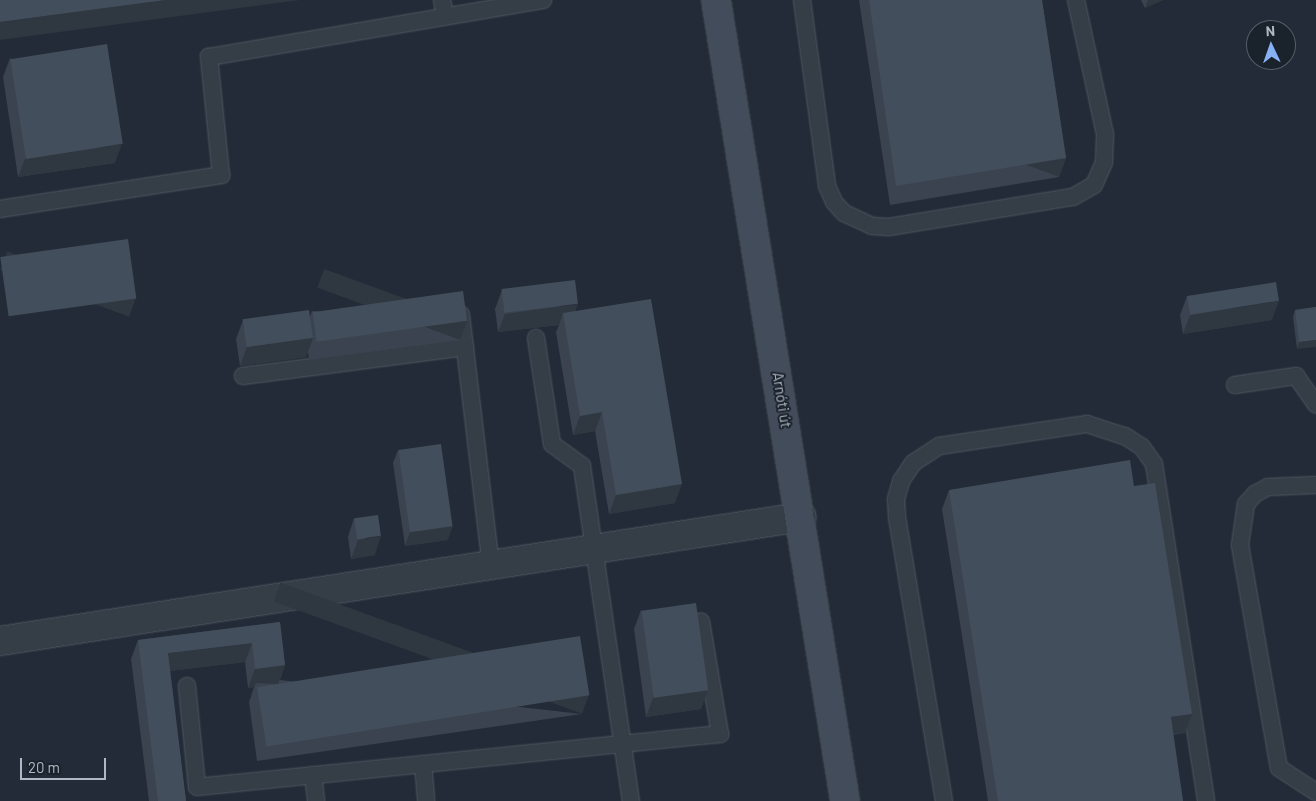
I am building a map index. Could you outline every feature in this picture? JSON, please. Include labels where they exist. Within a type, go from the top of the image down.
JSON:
[{"type":"main road","name":"Arnóti út","points":[[716,0],[801,517],[845,801]]},
{"type":"street","points":[[0,641],[801,517]]},
{"type":"lane","points":[[0,210],[221,175],[209,56],[444,8],[543,0]]},
{"type":"lane","points":[[802,0],[827,186],[834,202],[844,212],[872,226],[889,227],[1073,197],[1094,185],[1104,163],[1105,134],[1076,0]]},
{"type":"lane","points":[[461,315],[492,565]]},
{"type":"lane","points":[[536,338],[552,444],[582,466],[596,549],[620,743],[632,801]]},
{"type":"lane","points":[[243,376],[465,347]]},
{"type":"lane","points":[[1235,385],[1296,376],[1316,405]]},
{"type":"lane","points":[[944,801],[897,518],[896,499],[901,481],[913,463],[939,446],[1087,424],[1125,436],[1142,447],[1154,464],[1206,801]]},
{"type":"lane","points":[[1316,485],[1268,487],[1255,494],[1246,504],[1240,545],[1279,768],[1316,792]]},
{"type":"lane","points":[[187,686],[197,787],[720,734],[702,622]]},
{"type":"lane","points":[[422,764],[426,801]]},
{"type":"lane","points":[[313,775],[316,801]]},
{"type":"building","points":[[0,0],[166,0],[0,22]]},
{"type":"building","points":[[869,0],[1042,0],[1066,158],[896,186]]},
{"type":"building","points":[[107,44],[123,144],[26,159],[10,59]]},
{"type":"building","points":[[128,239],[136,298],[9,316],[0,257]]},
{"type":"building","points":[[575,280],[578,304],[504,313],[502,289]]},
{"type":"building","points":[[1276,282],[1279,301],[1190,315],[1187,296]]},
{"type":"building","points":[[463,291],[467,321],[317,342],[312,312]]},
{"type":"building","points":[[651,299],[682,484],[616,495],[602,412],[580,416],[563,313]]},
{"type":"building","points":[[1316,307],[1316,340],[1299,342],[1295,310]]},
{"type":"building","points":[[309,310],[313,338],[247,347],[243,319]]},
{"type":"building","points":[[441,444],[453,526],[410,532],[398,450]]},
{"type":"building","points":[[1130,460],[1134,486],[1155,483],[1192,714],[1171,717],[1183,801],[998,801],[949,490]]},
{"type":"building","points":[[378,515],[381,536],[357,539],[354,518]]},
{"type":"building","points":[[696,603],[708,690],[654,698],[642,611]]},
{"type":"building","points":[[280,622],[285,665],[255,669],[252,643],[168,653],[186,801],[158,801],[138,640]]},
{"type":"building","points":[[580,636],[589,695],[266,746],[257,687]]}]
